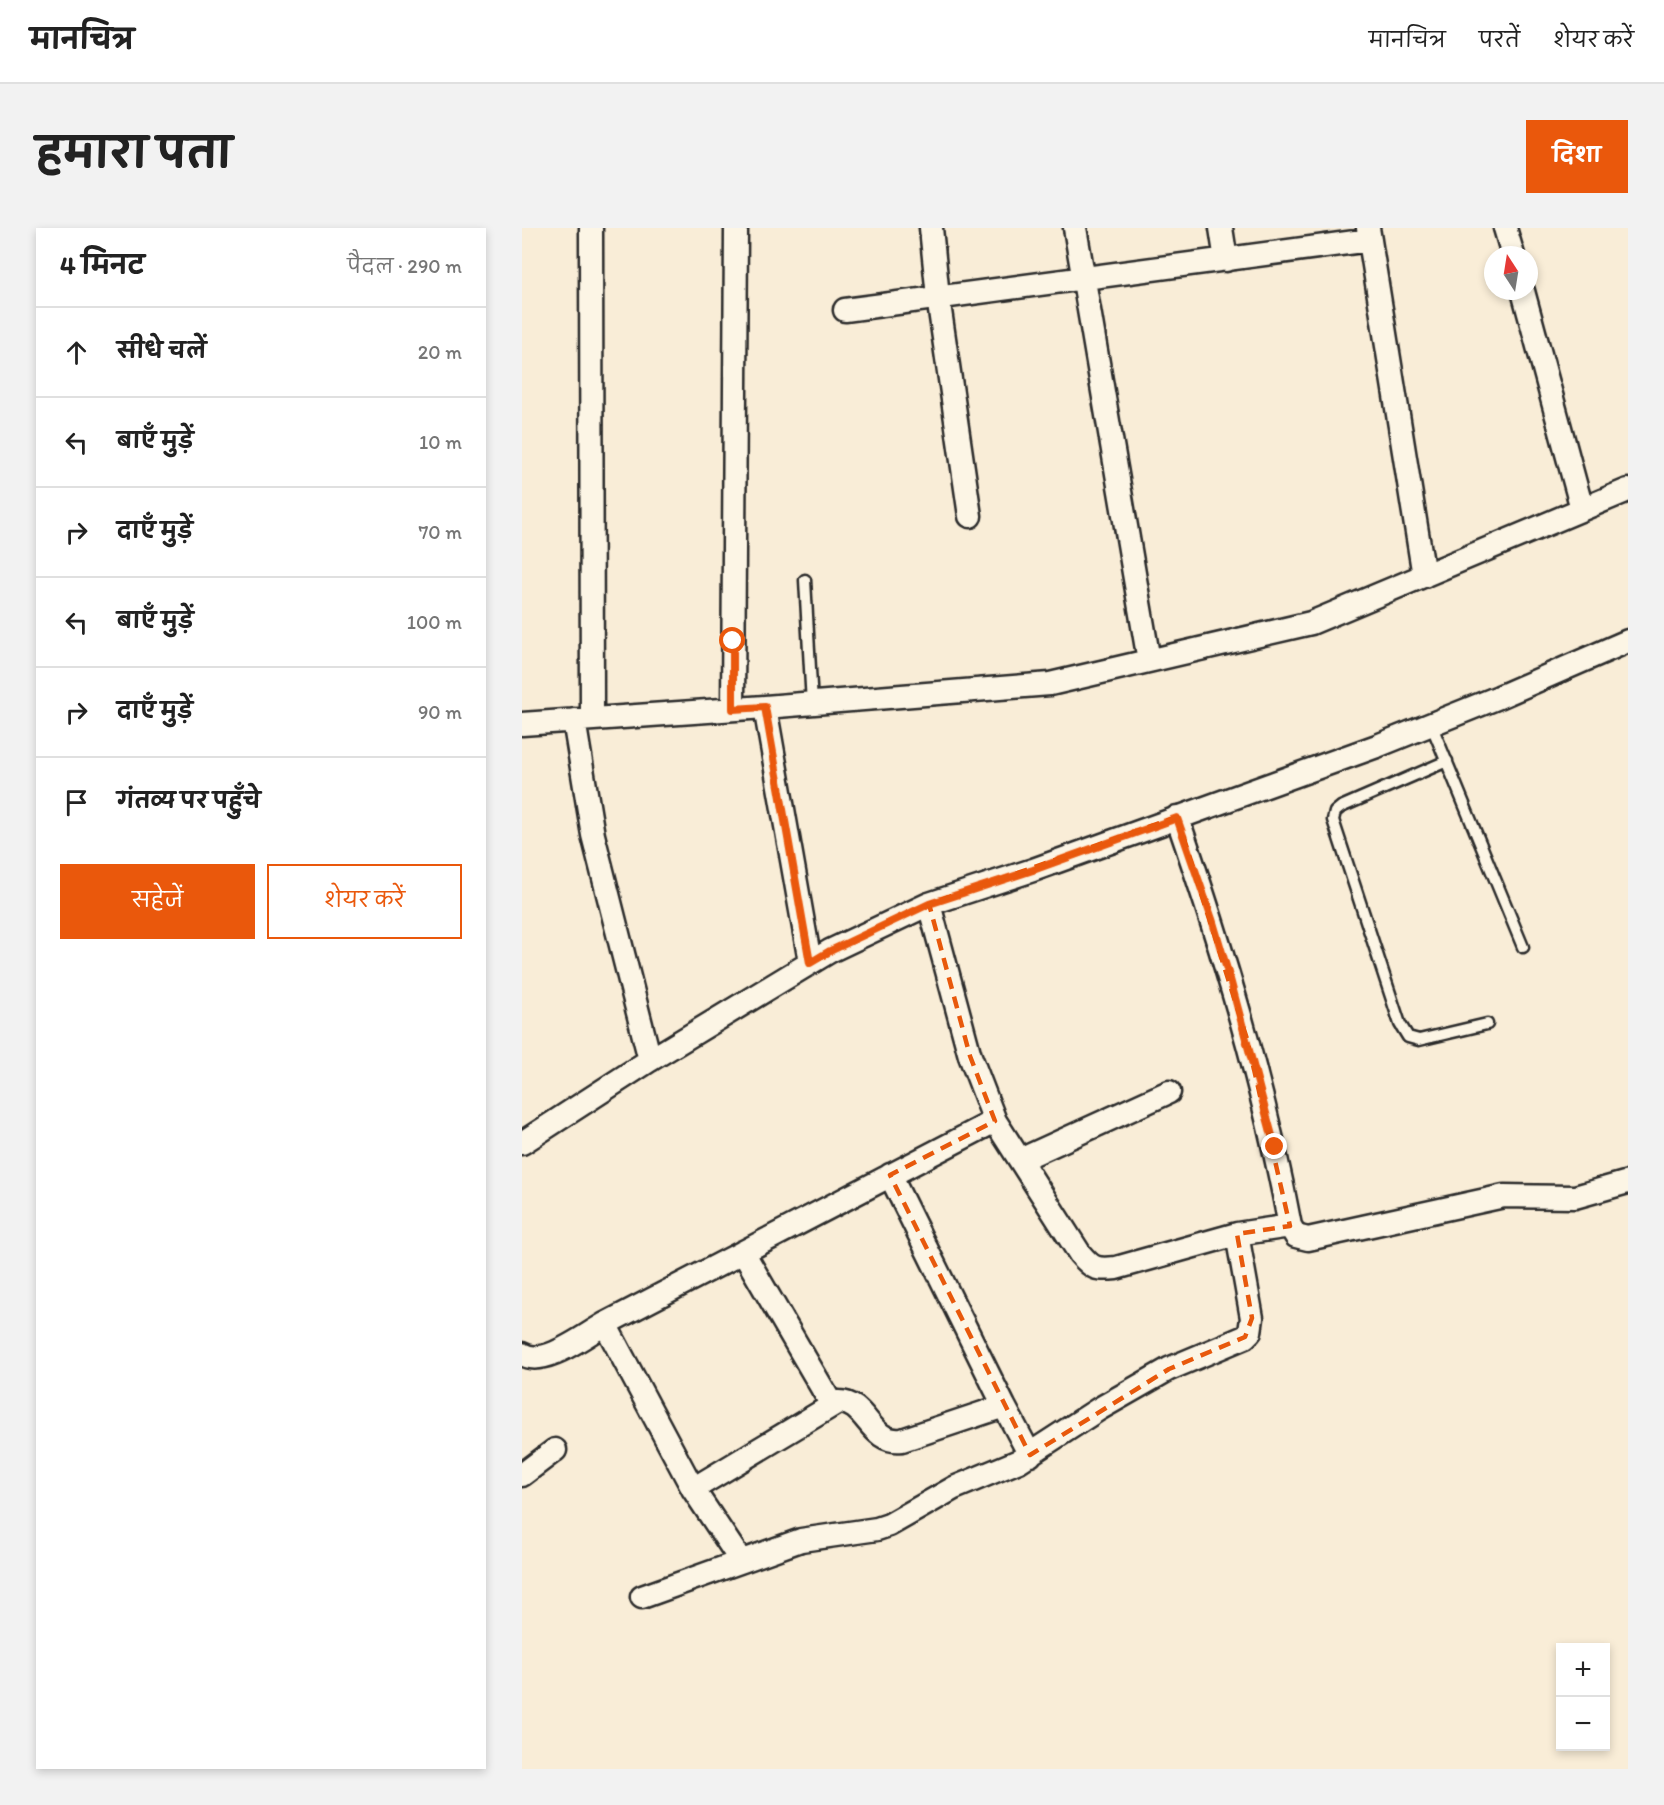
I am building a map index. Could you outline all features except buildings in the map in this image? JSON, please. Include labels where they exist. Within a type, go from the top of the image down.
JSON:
[{"type":"street","points":[[591,228],[583,720],[593,835],[650,1060]]},
{"type":"street","points":[[931,228],[938,297],[970,516]]},
{"type":"street","points":[[1075,228],[1149,661]]},
{"type":"street","points":[[1221,228],[1226,260]]},
{"type":"street","points":[[1505,228],[1510,246]]},
{"type":"street","points":[[733,709],[736,229]]},
{"type":"street","points":[[845,310],[1226,260],[1369,234],[1424,576]]},
{"type":"street","points":[[1525,300],[1582,509]]},
{"type":"street","points":[[522,724],[812,704],[1050,684],[1311,623],[1628,490]]},
{"type":"street","points":[[522,1143],[650,1060],[830,951],[929,904],[1033,870],[1377,746],[1574,666],[1628,641]]},
{"type":"street","points":[[765,707],[810,963]]},
{"type":"street","points":[[1177,818],[1212,919],[1247,1039],[1275,1147],[1290,1226],[1296,1236],[1308,1239],[1493,1198],[1575,1197],[1628,1182]]},
{"type":"street","points":[[929,904],[970,1056],[995,1121],[1080,1254],[1095,1269],[1116,1268],[1237,1234],[1290,1226]]},
{"type":"street","points":[[1020,1160],[1169,1092]]},
{"type":"street","points":[[522,1354],[536,1359],[550,1355],[605,1324],[995,1121]]},
{"type":"street","points":[[890,1175],[1030,1455]]},
{"type":"street","points":[[642,1597],[801,1540],[877,1529],[889,1525],[954,1488],[1005,1468],[1030,1455],[1099,1409],[1169,1369],[1238,1340],[1250,1332],[1252,1318],[1237,1234]]},
{"type":"street","points":[[743,1252],[832,1405]]},
{"type":"street","points":[[605,1324],[693,1489],[741,1561]]},
{"type":"street","points":[[693,1489],[832,1405],[845,1402],[851,1404],[889,1441],[902,1440],[1004,1406]]},
{"type":"street","points":[[525,1466],[555,1450]]},
{"type":"lane","points":[[805,580],[812,704]]},
{"type":"lane","points":[[1431,724],[1522,947]]},
{"type":"lane","points":[[1447,761],[1341,807],[1335,812],[1333,820],[1400,1024],[1408,1037],[1419,1040],[1486,1024]]},
{"type":"highlighted area","points":[[1177,817],[1247,1039],[1290,1226],[1237,1234],[1252,1318],[1245,1337],[1169,1369],[1030,1455],[890,1175],[995,1121],[970,1056],[929,904]]},
{"type":"route","points":[[733,641],[733,709],[765,707],[810,963],[830,951],[929,904],[1033,870],[1177,818],[1212,919],[1275,1147]]}]
